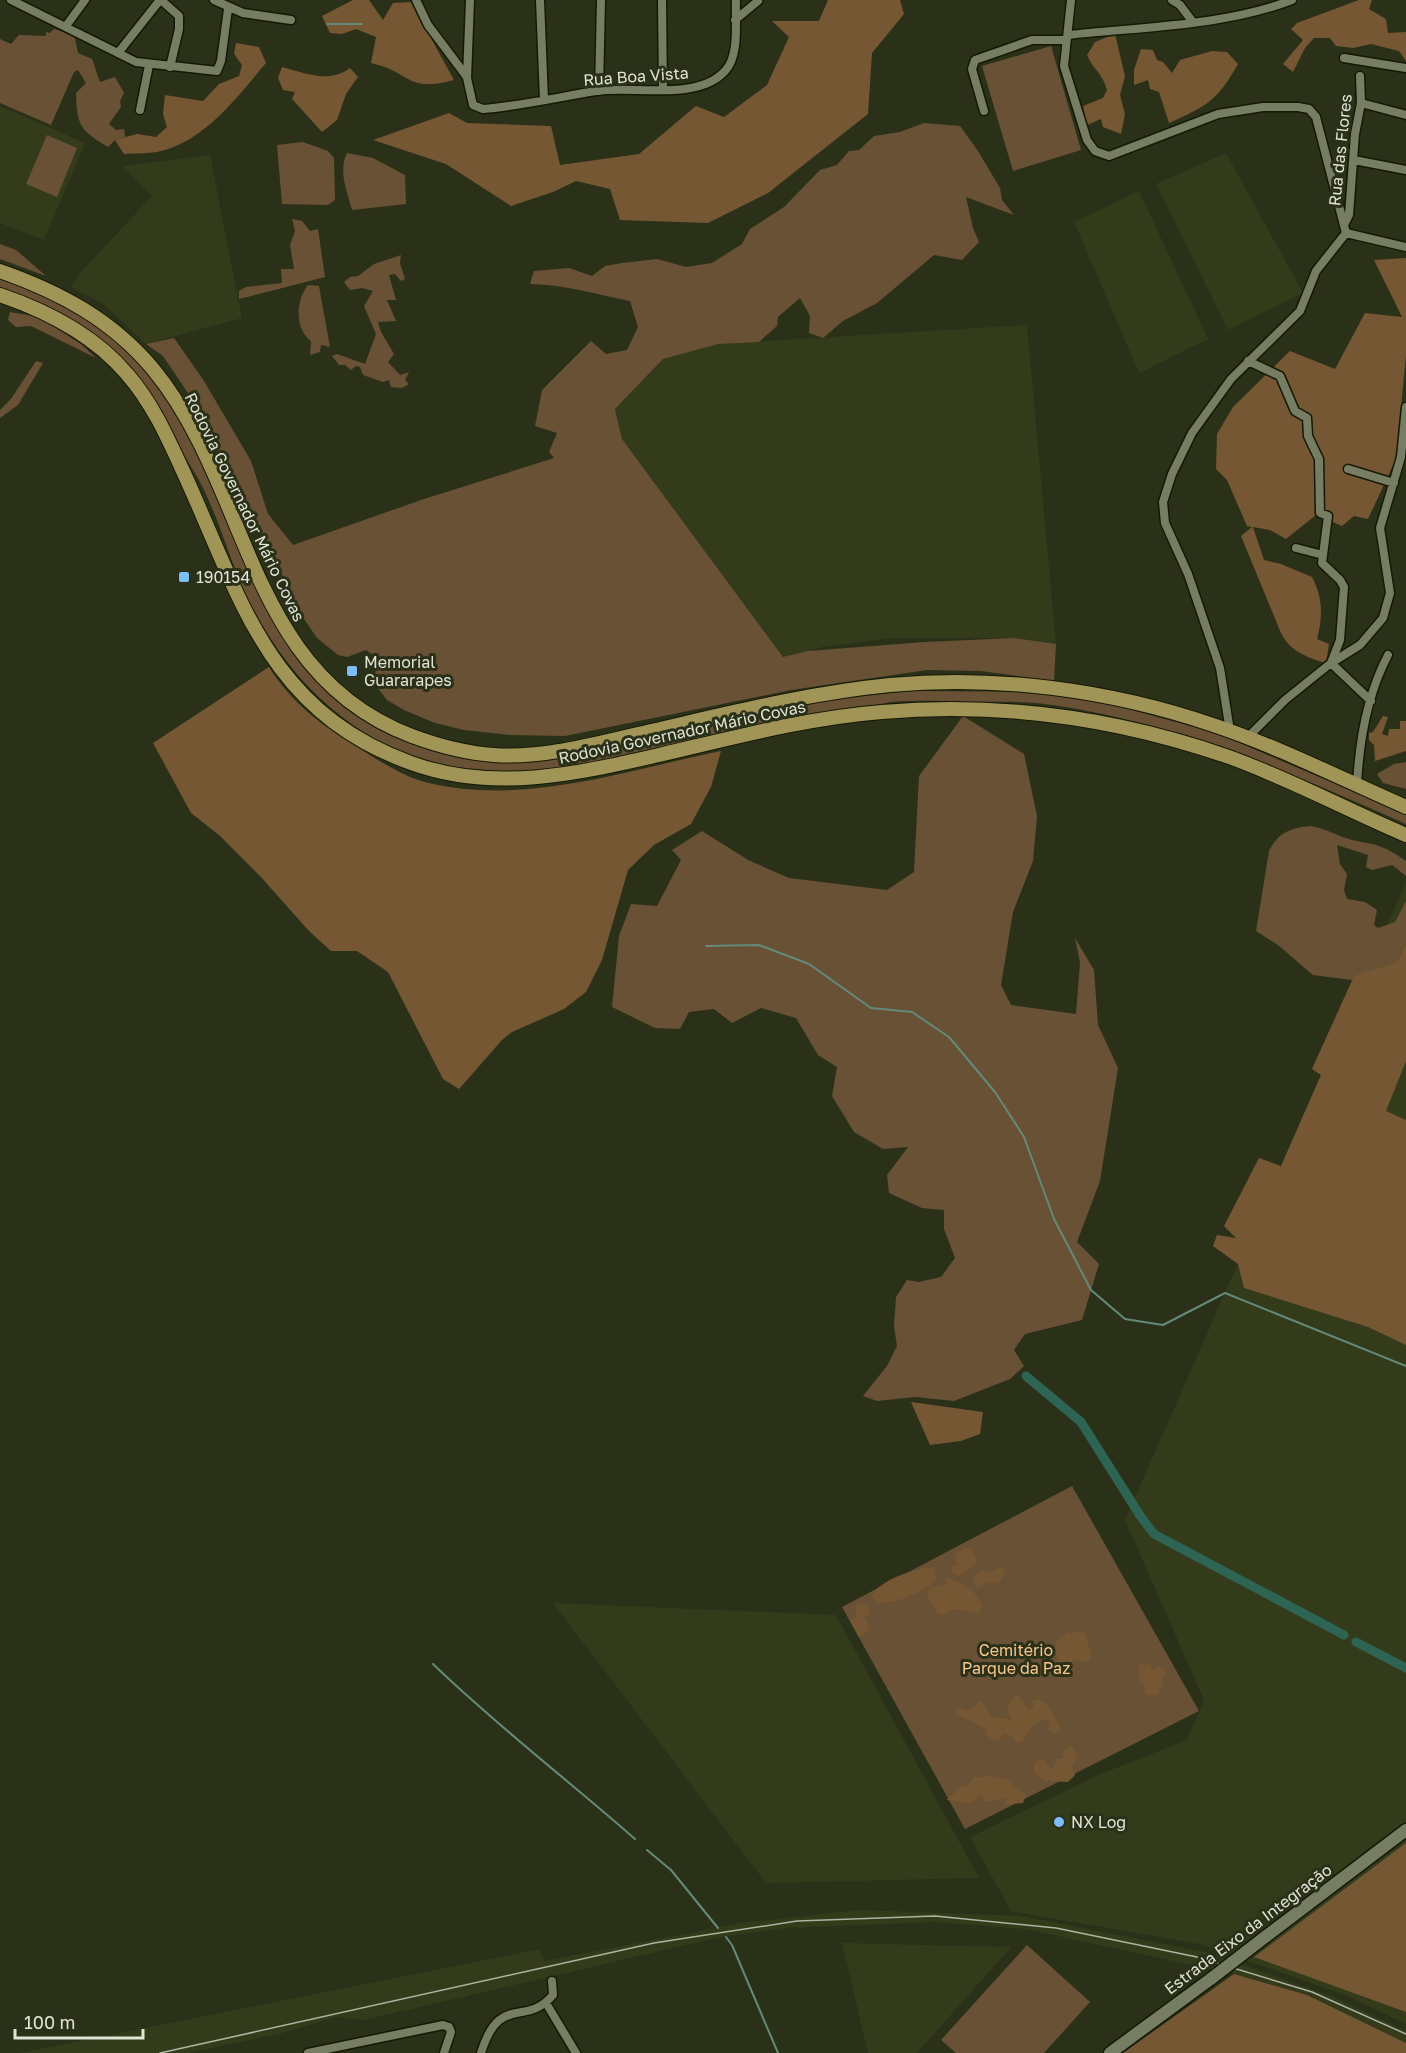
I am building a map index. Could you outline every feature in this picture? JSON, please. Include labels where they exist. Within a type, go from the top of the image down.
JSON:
[{"type":"highway","name":"Rodovia Governador Mário Covas","points":[[0,271],[67,298],[120,335],[152,367],[195,435],[260,581],[286,632],[314,668],[343,695],[386,724],[408,735],[456,750],[497,756],[587,746],[833,692],[939,682],[1072,691],[1169,712],[1230,731],[1406,807]]},
{"type":"highway","name":"Rodovia Governador Mário Covas","points":[[0,296],[40,312],[75,330],[127,373],[162,429],[232,584],[272,659],[301,693],[329,718],[361,740],[407,762],[480,779],[533,778],[583,772],[837,717],[930,710],[1017,711],[1091,720],[1185,743],[1233,759],[1406,835]]},
{"type":"main road","name":"Estrada Eixo da Integração","points":[[1110,2053],[1406,1830]]},
{"type":"street","points":[[11,0],[136,62],[219,70],[228,9],[234,0]]},
{"type":"street","points":[[66,26],[85,0]]},
{"type":"street","points":[[118,53],[161,0],[178,16],[179,29],[170,67]]},
{"type":"street","points":[[214,0],[228,9],[291,20]]},
{"type":"street","points":[[416,0],[428,25],[467,78]]},
{"type":"street","points":[[467,78],[470,0]]},
{"type":"street","points":[[540,0],[544,100]]},
{"type":"street","points":[[599,91],[601,0]]},
{"type":"street","points":[[662,0],[663,90]]},
{"type":"street","name":"Rua Boa Vista","points":[[467,78],[473,105],[485,109],[599,91],[663,90],[703,85],[726,71],[732,59],[736,0]]},
{"type":"street","points":[[1071,0],[1064,57],[1066,72],[1085,135],[1091,147],[1102,155],[1218,114],[1263,107],[1306,108],[1316,117],[1345,229],[1316,271],[1300,311],[1231,379],[1192,433],[1172,474],[1163,502],[1166,523],[1188,574],[1220,668],[1230,731]]},
{"type":"street","points":[[1172,0],[1180,5],[1192,21]]},
{"type":"street","points":[[984,111],[972,69],[975,60],[1032,40],[1067,38],[1192,21],[1274,7],[1292,0]]},
{"type":"street","points":[[735,20],[758,2]]},
{"type":"street","points":[[1344,58],[1406,68]]},
{"type":"street","points":[[140,110],[149,65]]},
{"type":"street","name":"Rua das Flores","points":[[1345,229],[1354,160],[1354,134],[1361,103],[1360,76]]},
{"type":"street","points":[[1361,103],[1406,115]]},
{"type":"street","points":[[1354,160],[1406,170]]},
{"type":"street","points":[[1345,229],[1406,247]]},
{"type":"street","points":[[1248,361],[1280,376],[1295,411],[1307,418],[1308,436],[1319,459],[1320,513],[1328,516],[1323,566],[1340,579],[1344,587],[1340,640],[1331,663]]},
{"type":"street","points":[[1247,738],[1285,700],[1331,663],[1368,638],[1383,618],[1388,605],[1389,581],[1382,552],[1380,528],[1402,450],[1406,407]]},
{"type":"street","points":[[1348,469],[1394,483]]},
{"type":"street","points":[[1296,548],[1323,555]]},
{"type":"street","points":[[1357,786],[1360,746],[1371,701],[1388,655]]},
{"type":"street","points":[[1331,663],[1371,701]]},
{"type":"street","points":[[481,2053],[488,2032],[499,2018],[546,2003],[553,1995],[552,1981]]},
{"type":"street","points":[[546,2003],[576,2053]]},
{"type":"street","points":[[308,2053],[435,2025],[449,2027],[451,2031],[444,2053]]},
{"type":"shaded area","points":[[353,0],[369,0],[383,20],[393,3],[411,2],[454,80],[417,83],[394,71],[371,63],[376,37],[356,29],[342,34],[330,33],[322,16]]},
{"type":"shaded area","points":[[828,0],[900,0],[904,14],[872,53],[868,114],[768,193],[708,223],[620,220],[610,189],[576,181],[553,192],[511,206],[446,164],[373,140],[449,113],[467,123],[551,126],[560,165],[639,154],[696,106],[724,117],[767,85],[789,37],[772,21],[819,21]]},
{"type":"shaded area","points":[[1359,0],[1372,0],[1369,9],[1386,19],[1388,33],[1406,32],[1406,61],[1399,51],[1371,44],[1353,48],[1336,46],[1330,38],[1314,38],[1305,48],[1293,72],[1283,64],[1303,40],[1291,29],[1297,23]]},
{"type":"shaded area","points":[[1115,34],[1125,76],[1120,95],[1125,114],[1121,134],[1103,127],[1101,119],[1087,125],[1083,106],[1103,98],[1107,90],[1103,79],[1087,55],[1095,42]]},
{"type":"shaded area","points":[[236,43],[259,47],[266,63],[220,115],[207,127],[177,145],[157,152],[124,154],[115,140],[137,134],[156,137],[167,127],[163,114],[165,95],[203,101],[219,84],[239,76],[242,65],[234,54]]},
{"type":"shaded area","points":[[1141,49],[1153,50],[1157,60],[1163,62],[1172,73],[1180,60],[1212,51],[1227,52],[1238,64],[1224,86],[1210,101],[1169,123],[1159,92],[1150,89],[1148,80],[1134,85],[1134,70]]},
{"type":"shaded area","points":[[282,67],[317,76],[334,75],[350,68],[358,77],[346,94],[337,120],[322,132],[292,99],[295,92],[283,90],[278,78]]},
{"type":"shaded area","points":[[0,106],[85,143],[44,240],[0,223]]},
{"type":"shaded area","points":[[1226,153],[1303,293],[1228,330],[1156,184]]},
{"type":"shaded area","points":[[210,155],[242,318],[146,344],[102,303],[71,287],[80,273],[152,196],[123,166]]},
{"type":"shaded area","points":[[1139,191],[1208,339],[1139,373],[1074,222]]},
{"type":"shaded area","points":[[1406,258],[1406,355],[1396,459],[1368,519],[1354,516],[1342,526],[1316,515],[1286,539],[1270,530],[1253,527],[1264,560],[1281,564],[1312,577],[1321,607],[1317,639],[1329,644],[1326,663],[1299,652],[1284,639],[1281,633],[1241,536],[1252,527],[1247,526],[1227,480],[1216,469],[1217,434],[1233,407],[1290,351],[1335,369],[1365,313],[1402,317],[1374,260]]},
{"type":"shaded area","points":[[1027,325],[1056,644],[1014,638],[893,638],[822,647],[784,658],[622,439],[615,409],[663,359],[718,344]]},
{"type":"shaded area","points":[[269,667],[296,701],[330,730],[392,768],[433,784],[469,789],[541,788],[614,775],[721,751],[711,787],[691,824],[654,845],[628,870],[602,960],[586,992],[564,1009],[512,1032],[502,1040],[459,1089],[443,1079],[388,972],[357,951],[331,951],[309,931],[260,876],[219,835],[191,813],[153,743]]},
{"type":"shaded area","points":[[1383,716],[1388,717],[1382,734],[1388,736],[1389,729],[1400,729],[1400,721],[1406,721],[1406,751],[1375,761],[1374,745],[1369,740],[1369,733],[1373,732]]},
{"type":"shaded area","points":[[1406,882],[1406,2024],[1345,1995],[1199,1944],[1011,1911],[970,1837],[1098,1775],[1187,1740],[1204,1700],[1125,1520]]},
{"type":"shaded area","points":[[1406,943],[1406,1061],[1386,1111],[1406,1120],[1406,1345],[1368,1327],[1244,1288],[1238,1264],[1213,1246],[1217,1235],[1236,1238],[1224,1226],[1259,1158],[1281,1166],[1321,1075],[1312,1069],[1354,976],[1397,962]]},
{"type":"shaded area","points":[[911,1402],[983,1412],[980,1434],[961,1441],[930,1445]]},
{"type":"shaded area","points":[[964,1548],[972,1549],[978,1562],[959,1576],[952,1572],[951,1567],[957,1565],[955,1555]]},
{"type":"shaded area","points":[[1002,1566],[1005,1572],[998,1584],[988,1582],[977,1589],[972,1578],[984,1570],[989,1573]]},
{"type":"shaded area","points":[[935,1567],[936,1581],[923,1590],[886,1603],[878,1603],[871,1596],[883,1584],[891,1580],[918,1570]]},
{"type":"shaded area","points":[[946,1577],[963,1585],[976,1595],[982,1606],[979,1614],[954,1609],[946,1615],[938,1614],[927,1598],[929,1588],[946,1584]]},
{"type":"shaded area","points":[[553,1603],[836,1615],[979,1878],[766,1883]]},
{"type":"shaded area","points":[[857,1603],[867,1605],[870,1610],[868,1615],[863,1617],[867,1619],[869,1631],[859,1637],[850,1621],[858,1616],[855,1611]]},
{"type":"shaded area","points":[[1068,1632],[1071,1636],[1073,1632],[1084,1632],[1092,1655],[1088,1662],[1075,1660],[1062,1677],[1058,1678],[1053,1671],[1053,1662],[1058,1659],[1056,1643]]},
{"type":"shaded area","points":[[1150,1664],[1153,1671],[1159,1666],[1166,1674],[1161,1679],[1163,1686],[1157,1695],[1145,1694],[1144,1684],[1138,1679],[1140,1675],[1138,1665]]},
{"type":"shaded area","points":[[1018,1695],[1029,1710],[1034,1706],[1032,1701],[1038,1699],[1046,1703],[1062,1729],[1054,1733],[1047,1728],[1050,1725],[1046,1719],[1032,1725],[1023,1741],[1016,1743],[1012,1737],[1004,1733],[1000,1739],[993,1740],[986,1735],[985,1728],[955,1713],[957,1709],[965,1709],[968,1712],[981,1700],[992,1717],[1012,1720],[1007,1710],[1011,1700]]},
{"type":"shaded area","points":[[1071,1746],[1077,1755],[1072,1767],[1075,1775],[1068,1782],[1044,1781],[1034,1772],[1034,1764],[1042,1758],[1052,1770],[1057,1759],[1064,1758],[1062,1752]]},
{"type":"shaded area","points":[[993,1776],[1013,1781],[1013,1785],[1026,1794],[1023,1803],[1005,1805],[1005,1798],[985,1802],[981,1795],[971,1803],[946,1800],[962,1786],[966,1787],[975,1777]]},
{"type":"shaded area","points":[[1406,1843],[1406,2012],[1254,1957]]},
{"type":"shaded area","points":[[859,1910],[1022,1916],[1210,1953],[1336,1998],[1406,2031],[1406,2043],[1307,1995],[1234,1974],[1025,1929],[935,1922],[785,1928],[716,1938],[364,2020],[336,2017],[282,2033],[189,2053],[20,2053],[540,1949],[544,1961],[741,1923]]},
{"type":"shaded area","points":[[842,1943],[1011,1947],[917,2053],[868,2053]]},
{"type":"shaded area","points":[[1234,1974],[1307,1995],[1406,2043],[1406,2053],[1123,2053]]},
{"type":"green space","points":[[54,29],[74,34],[78,53],[92,59],[100,82],[115,77],[124,93],[120,101],[121,107],[109,124],[116,130],[124,129],[125,137],[115,140],[108,147],[91,136],[79,120],[76,93],[86,83],[78,70],[74,72],[51,125],[0,103],[0,39],[11,44],[19,35],[46,36],[46,32],[50,33]]},
{"type":"green space","points":[[1051,46],[1081,150],[1013,171],[982,66]]},
{"type":"green space","points":[[924,123],[960,126],[1000,188],[1002,200],[1014,215],[966,197],[973,228],[979,242],[962,260],[934,255],[877,303],[843,321],[823,338],[809,333],[810,316],[800,298],[778,317],[777,326],[759,342],[718,344],[663,359],[615,409],[622,439],[783,657],[808,651],[1014,638],[1056,644],[1054,681],[981,671],[927,670],[791,690],[565,736],[510,735],[464,730],[435,723],[387,700],[374,683],[377,658],[366,650],[347,657],[338,655],[317,638],[302,616],[270,550],[216,452],[202,414],[163,356],[146,344],[174,338],[204,381],[251,461],[268,514],[293,545],[424,499],[554,458],[549,452],[557,433],[535,426],[542,390],[591,341],[606,354],[627,350],[638,327],[630,301],[568,288],[530,284],[534,271],[569,268],[592,276],[605,266],[657,259],[686,267],[712,263],[742,244],[750,229],[784,207],[820,170],[837,165],[849,151],[859,150],[874,136],[900,132]]},
{"type":"green space","points":[[47,135],[77,148],[57,197],[26,184]]},
{"type":"green space","points":[[303,142],[328,151],[334,158],[335,200],[328,205],[282,204],[277,145]]},
{"type":"green space","points":[[347,153],[373,158],[405,175],[406,204],[352,210],[343,174]]},
{"type":"green space","points":[[292,219],[302,221],[310,231],[318,229],[325,277],[239,299],[239,291],[246,287],[282,283],[281,269],[294,269],[290,245],[295,231]]},
{"type":"green space","points":[[0,244],[16,250],[46,276],[0,259]]},
{"type":"green space","points":[[401,255],[400,263],[405,279],[401,281],[395,274],[389,275],[396,300],[387,300],[396,321],[378,322],[394,354],[388,362],[400,375],[409,372],[405,380],[409,384],[402,388],[391,387],[389,380],[383,382],[363,375],[360,367],[356,366],[351,370],[345,365],[339,365],[332,356],[337,354],[365,364],[376,334],[364,306],[373,291],[362,288],[350,290],[344,282],[350,277],[358,276],[374,264]]},
{"type":"green space","points":[[0,275],[56,298],[126,346],[167,394],[301,656],[412,741],[558,754],[608,748],[762,712],[839,699],[908,691],[1040,692],[1095,700],[1216,733],[1406,814],[1406,824],[1274,768],[1185,736],[1092,712],[1036,703],[891,702],[590,764],[530,773],[472,772],[431,763],[392,748],[357,728],[325,702],[296,672],[270,638],[249,601],[202,485],[183,453],[108,346],[65,316],[39,302],[0,287]]},
{"type":"green space","points":[[308,285],[319,286],[330,347],[321,345],[320,352],[310,355],[311,341],[305,335],[299,322],[299,306]]},
{"type":"green space","points":[[10,312],[39,317],[81,344],[96,358],[31,326],[16,327],[8,320]]},
{"type":"green space","points":[[36,361],[43,363],[18,405],[0,418],[0,410],[11,399]]},
{"type":"green space","points":[[963,716],[1024,754],[1037,816],[1033,861],[1013,912],[1001,985],[1011,1005],[1076,1014],[1080,962],[1075,938],[1094,970],[1098,1025],[1118,1068],[1100,1181],[1077,1242],[1099,1264],[1082,1320],[1025,1334],[1014,1350],[1024,1366],[1010,1379],[954,1401],[915,1397],[877,1401],[863,1396],[887,1366],[897,1346],[894,1326],[896,1297],[907,1280],[919,1282],[941,1277],[955,1258],[944,1229],[944,1210],[922,1208],[889,1193],[887,1175],[908,1147],[883,1149],[854,1132],[832,1096],[837,1067],[818,1055],[796,1018],[761,1008],[732,1023],[714,1009],[689,1012],[680,1029],[655,1028],[612,1007],[619,936],[631,904],[657,906],[681,860],[672,850],[702,831],[748,860],[789,878],[887,890],[914,872],[919,776]]},
{"type":"green space","points":[[1406,762],[1406,789],[1383,783],[1377,774],[1394,764]]},
{"type":"green space","points":[[1310,826],[1352,840],[1380,846],[1406,861],[1406,876],[1392,865],[1372,870],[1366,867],[1368,855],[1337,845],[1340,864],[1347,874],[1344,890],[1347,899],[1365,902],[1377,910],[1374,925],[1378,928],[1395,922],[1406,901],[1406,943],[1397,962],[1352,980],[1313,975],[1278,945],[1256,931],[1269,851],[1285,832]]},
{"type":"green space","name":"Cemitério Parque da Paz","points":[[1072,1486],[1199,1711],[965,1829],[842,1607]]},
{"type":"green space","points":[[1027,1945],[1090,2002],[1044,2053],[956,2053],[941,2040]]},
{"type":"waterway","points":[[327,24],[362,24]]},
{"type":"waterway","points":[[706,946],[759,945],[809,964],[871,1008],[912,1012],[949,1037],[995,1092],[1024,1137],[1054,1219],[1091,1290],[1125,1319],[1163,1325],[1225,1293],[1406,1366]]},
{"type":"waterway","points":[[1026,1376],[1081,1422],[1154,1534],[1344,1635]]},
{"type":"waterway","points":[[1356,1642],[1406,1668]]},
{"type":"waterway","points":[[433,1664],[482,1709],[635,1839]]},
{"type":"waterway","points":[[647,1850],[671,1870],[718,1928]]},
{"type":"waterway","points":[[726,1937],[732,1945],[778,2053]]},
{"type":"tram line","points":[[160,2053],[654,1943],[797,1921],[935,1916],[1056,1928],[1197,1957],[1312,1992],[1406,2034]]},
{"type":"place","name":"190154","points":[[184,577]]},
{"type":"place","name":"Memorial Guararapes","points":[[352,671]]},
{"type":"place","name":"NX Log","points":[[1059,1822]]}]
